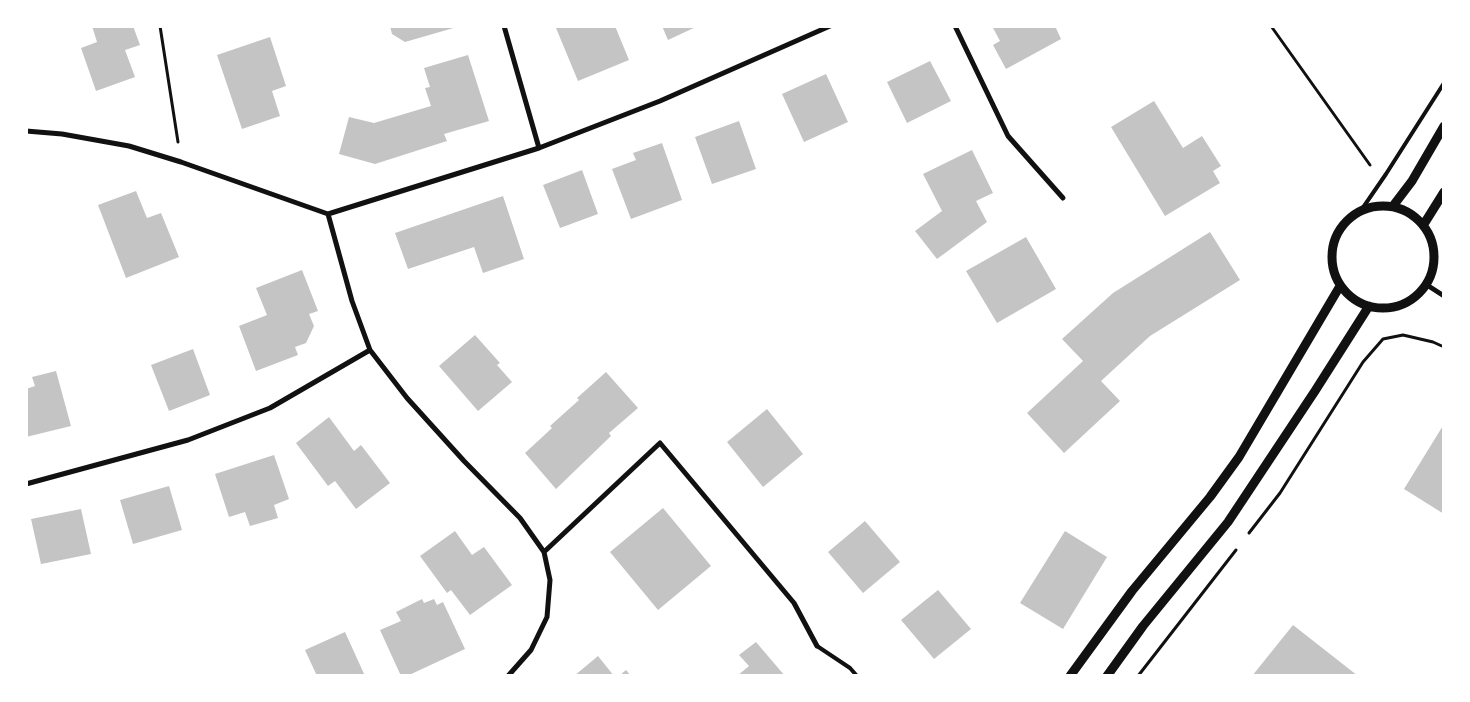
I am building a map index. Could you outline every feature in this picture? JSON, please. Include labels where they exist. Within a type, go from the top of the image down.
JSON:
[{"type":"street","points":[[504,26],[539,148]]},
{"type":"street","points":[[26,131],[62,134],[129,146],[181,162],[328,214],[539,148],[660,101],[830,26]]},
{"type":"street","points":[[955,26],[1008,136],[1063,198]]},
{"type":"street","points":[[1393,206],[1412,181],[1444,126]]},
{"type":"street","points":[[1424,224],[1444,192]]},
{"type":"street","points":[[1377,205],[1393,206],[1424,224],[1434,243],[1434,265],[1427,285],[1416,297],[1402,305],[1385,309],[1369,306],[1340,286],[1331,258],[1333,243],[1339,229],[1349,218],[1362,209],[1377,205]]},
{"type":"street","points":[[328,214],[352,302],[370,350],[407,398],[464,461],[520,518],[544,552],[550,580],[547,617],[531,650],[508,676]]},
{"type":"street","points":[[1427,285],[1444,296]]},
{"type":"street","points":[[1070,676],[1132,590],[1210,497],[1239,456],[1340,286]]},
{"type":"street","points":[[1107,676],[1143,626],[1228,522],[1369,306]]},
{"type":"street","points":[[26,484],[188,440],[270,408],[370,350]]},
{"type":"street","points":[[544,552],[660,443],[794,602],[817,646]]},
{"type":"lane","points":[[1362,209],[1444,83]]},
{"type":"lane","points":[[817,646],[850,668],[857,676]]},
{"type":"path","points":[[160,26],[181,162]]},
{"type":"path","points":[[1271,26],[1370,166],[1386,174]]},
{"type":"path","points":[[1244,539],[1280,494],[1363,362],[1383,339],[1403,335],[1433,342],[1444,347]]},
{"type":"path","points":[[1138,676],[1238,547]]},
{"type":"building","points":[[92,26],[133,26],[140,45],[125,50],[135,77],[96,91],[81,48],[97,42]]},
{"type":"building","points":[[390,26],[457,27],[405,42],[392,34]]},
{"type":"building","points":[[561,26],[615,26],[629,60],[578,81],[556,28]]},
{"type":"building","points":[[662,26],[698,26],[668,40]]},
{"type":"building","points":[[992,26],[1055,26],[1061,39],[1006,69],[993,45],[1000,41]]},
{"type":"building","points":[[270,37],[286,86],[272,91],[280,116],[242,129],[217,55]]},
{"type":"building","points":[[468,55],[489,121],[444,134],[447,141],[375,164],[339,154],[349,117],[374,123],[431,106],[425,88],[430,87],[424,68]]},
{"type":"building","points":[[930,61],[951,101],[907,123],[887,82]]},
{"type":"building","points":[[826,74],[848,122],[804,142],[782,94]]},
{"type":"building","points":[[1154,101],[1183,148],[1202,136],[1221,166],[1213,171],[1220,183],[1165,216],[1111,127]]},
{"type":"building","points":[[739,121],[756,169],[712,184],[695,137]]},
{"type":"building","points":[[662,143],[682,200],[631,219],[612,169],[636,160],[633,153]]},
{"type":"building","points":[[972,150],[993,193],[976,201],[987,222],[937,259],[915,231],[942,211],[923,174]]},
{"type":"building","points":[[582,170],[598,214],[560,228],[543,185]]},
{"type":"building","points":[[136,191],[147,218],[161,213],[179,257],[126,278],[98,205]]},
{"type":"building","points":[[503,196],[524,259],[483,273],[474,247],[408,269],[395,233]]},
{"type":"building","points":[[1210,232],[1240,280],[1150,336],[1101,381],[1120,401],[1064,453],[1027,413],[1083,361],[1062,339],[1113,293]]},
{"type":"building","points":[[1026,237],[1056,289],[997,323],[966,271]]},
{"type":"building","points":[[302,270],[318,311],[309,314],[314,326],[306,343],[295,347],[298,355],[256,371],[239,326],[267,315],[256,288]]},
{"type":"building","points":[[475,335],[500,363],[497,365],[512,382],[478,411],[439,366]]},
{"type":"building","points":[[193,349],[210,395],[169,411],[151,365]]},
{"type":"building","points":[[56,371],[71,426],[26,437],[26,389],[35,386],[32,377]]},
{"type":"building","points":[[606,372],[638,408],[609,433],[611,436],[556,489],[525,453],[552,428],[550,426],[579,400],[577,398]]},
{"type":"building","points":[[767,409],[803,454],[763,487],[727,442]]},
{"type":"building","points":[[329,417],[354,451],[361,445],[390,483],[356,509],[335,481],[328,486],[296,443]]},
{"type":"building","points":[[1444,424],[1444,514],[1404,489]]},
{"type":"building","points":[[274,455],[289,499],[274,505],[278,518],[250,526],[245,512],[229,517],[215,474]]},
{"type":"building","points":[[169,486],[182,530],[133,544],[120,500]]},
{"type":"building","points":[[663,508],[711,566],[658,610],[610,552]]},
{"type":"building","points":[[81,509],[91,554],[41,564],[31,519]]},
{"type":"building","points":[[865,521],[900,562],[863,593],[828,552]]},
{"type":"building","points":[[455,531],[472,555],[484,547],[512,585],[470,615],[451,590],[447,593],[420,556]]},
{"type":"building","points":[[1065,531],[1107,557],[1063,629],[1020,603]]},
{"type":"building","points":[[938,590],[971,629],[934,659],[901,620]]},
{"type":"building","points":[[422,599],[424,603],[434,599],[437,605],[443,602],[465,649],[407,676],[401,676],[380,630],[401,621],[396,612]]},
{"type":"building","points":[[1293,625],[1358,676],[1252,676]]},
{"type":"building","points":[[345,632],[365,676],[317,676],[305,650]]},
{"type":"building","points":[[756,642],[785,676],[737,676],[749,666],[739,655]]},
{"type":"building","points":[[598,656],[614,676],[574,676]]},
{"type":"building","points":[[626,670],[631,676],[619,676]]}]
